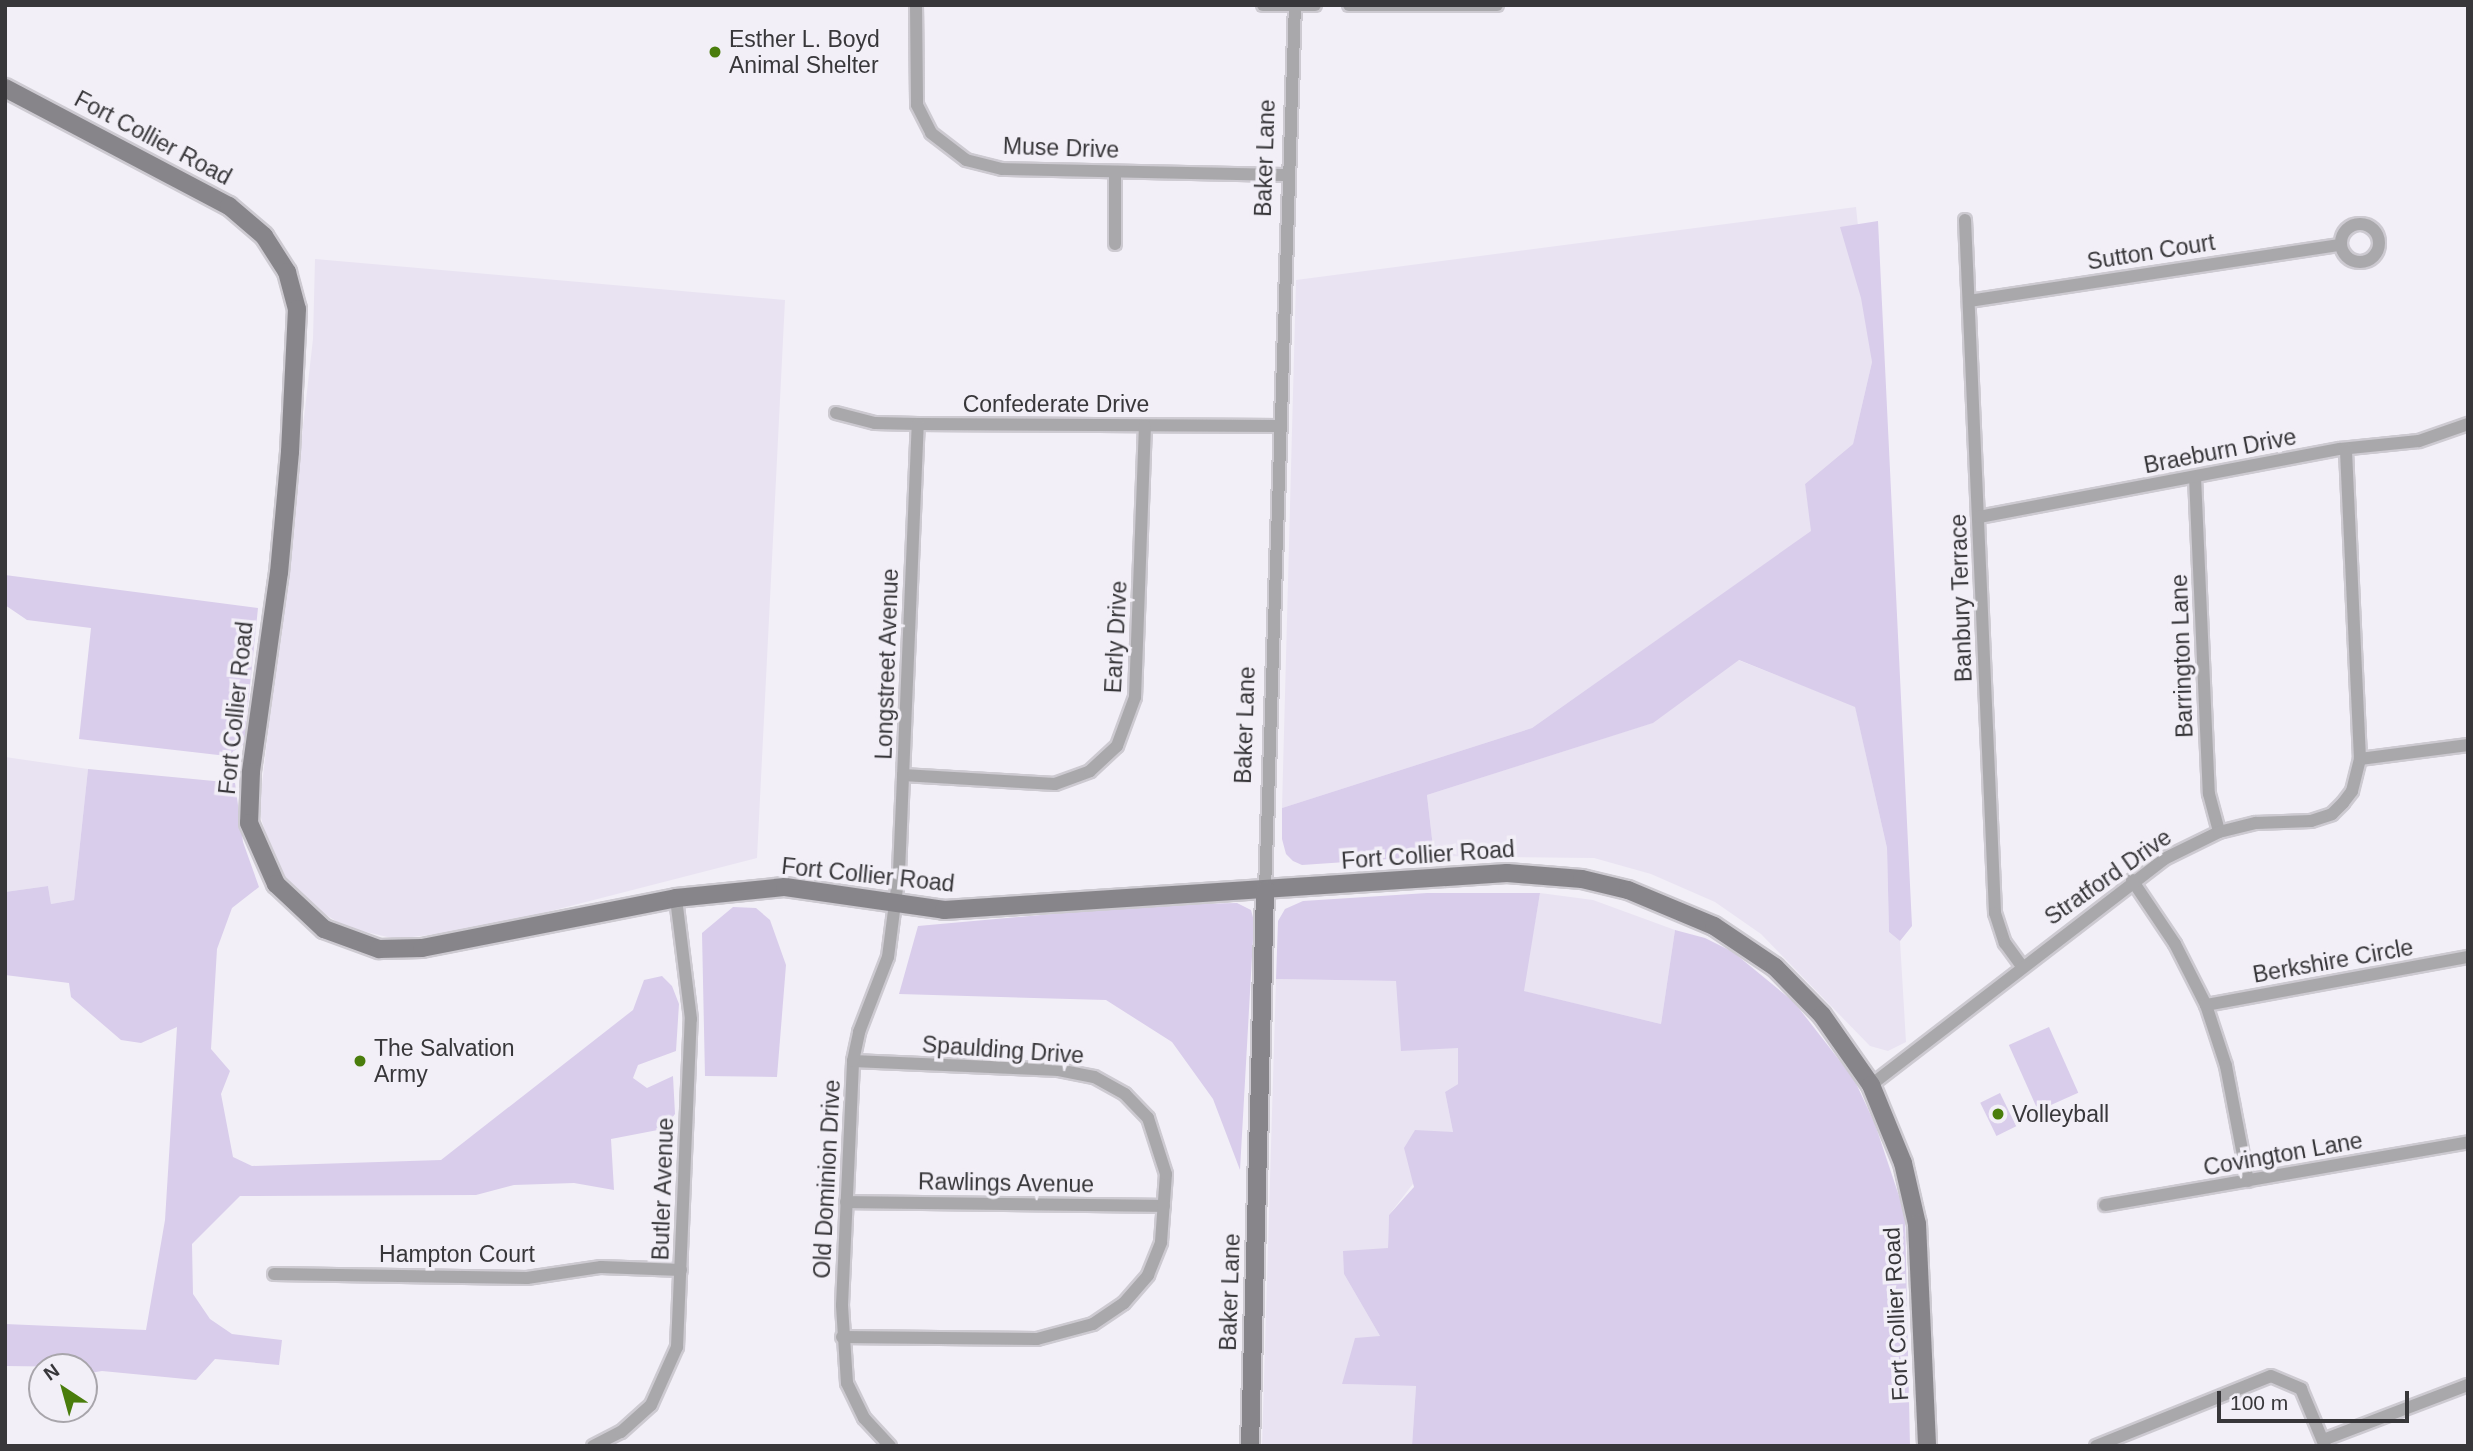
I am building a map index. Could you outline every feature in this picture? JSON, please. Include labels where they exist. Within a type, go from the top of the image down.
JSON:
[{"type":"street","name":"Muse Drive","points":[[916,5],[917,105],[942,145],[966,160],[1002,169],[1289,175]]},
{"type":"street","points":[[1263,5],[1315,5]]},
{"type":"street","points":[[1349,5],[1497,5]]},
{"type":"street","name":"Baker Lane","points":[[1250,1446],[1278,426],[1295,6]]},
{"type":"street","name":"Fort Collier Road","points":[[5,88],[229,206],[264,236],[290,280],[297,309],[290,452],[249,804],[255,844],[289,900],[339,937],[400,950],[467,942],[676,898],[785,887],[826,890],[896,906],[969,910],[1524,873],[1582,879],[1637,892],[1714,926],[1775,968],[1822,1015],[1871,1086],[1903,1163],[1917,1224],[1927,1446]]},
{"type":"street","points":[[1115,172],[1115,244]]},
{"type":"street","name":"Banbury Terrace","points":[[1965,220],[1995,913],[2005,943],[2022,966]]},
{"type":"street","name":"Sutton Court","points":[[1969,301],[2340,245]]},
{"type":"street","name":"Confederate Drive","points":[[836,413],[875,423],[1278,426]]},
{"type":"street","name":"Longstreet Avenue","points":[[896,906],[918,424]]},
{"type":"street","name":"Braeburn Drive","points":[[1979,517],[2346,449],[2418,442],[2468,424]]},
{"type":"street","name":"Early Drive","points":[[903,775],[1055,784],[1090,771],[1117,746],[1135,697],[1145,426]]},
{"type":"street","name":"Stratford Drive","points":[[1871,1086],[2132,880],[2219,832],[2256,823],[2311,821],[2332,814],[2352,791],[2360,759],[2346,449]]},
{"type":"street","name":"Barrington Lane","points":[[2195,477],[2209,794],[2219,832]]},
{"type":"street","points":[[2360,759],[2468,745]]},
{"type":"street","points":[[2132,880],[2175,944],[2206,1006],[2226,1066],[2248,1181]]},
{"type":"street","name":"Butler Avenue","points":[[593,1446],[637,1420],[663,1387],[677,1347],[691,1019],[676,898]]},
{"type":"street","name":"Old Dominion Drive","points":[[890,1446],[855,1402],[843,1364],[842,1337],[853,1061],[859,1032],[888,957],[896,906]]},
{"type":"street","name":"Berkshire Circle","points":[[2206,1006],[2468,957]]},
{"type":"street","name":"Spaulding Drive","points":[[842,1337],[1037,1339],[1074,1332],[1111,1314],[1138,1289],[1156,1259],[1167,1174],[1157,1135],[1136,1104],[1108,1084],[1059,1070],[853,1061]]},
{"type":"street","name":"Covington Lane","points":[[2105,1205],[2468,1142]]},
{"type":"street","name":"Rawlings Avenue","points":[[846,1202],[1164,1206]]},
{"type":"street","name":"Hampton Court","points":[[274,1275],[527,1278],[601,1267],[681,1270]]},
{"type":"street","points":[[2096,1446],[2263,1377],[2291,1381],[2306,1398],[2324,1443],[2468,1385]]},
{"type":"shaded area","points":[[1856,207],[1872,362],[1853,444],[1805,484],[1812,531],[1532,728],[1282,808],[1296,280]]},
{"type":"shaded area","points":[[1878,221],[1912,926],[1900,941],[1889,932],[1887,848],[1855,707],[1739,660],[1653,723],[1427,795],[1434,856],[1302,865],[1293,861],[1286,854],[1282,839],[1282,808],[1532,728],[1811,531],[1805,484],[1853,444],[1872,362],[1861,298],[1840,227]]},
{"type":"shaded area","points":[[315,259],[785,300],[757,858],[485,928],[396,939],[345,927],[302,899],[276,868],[259,811],[313,339]]},
{"type":"shaded area","points":[[5,575],[258,608],[244,744],[227,756],[79,739],[91,628],[27,620],[5,605]]},
{"type":"shaded area","points":[[1738,660],[1855,706],[1887,848],[1889,932],[1900,941],[1906,1042],[1888,1051],[1870,1046],[1761,934],[1715,902],[1651,874],[1594,858],[1434,856],[1427,795],[1652,723]]},
{"type":"shaded area","points":[[5,757],[88,769],[74,900],[51,904],[48,886],[5,892]]},
{"type":"shaded area","points":[[88,769],[235,783],[243,842],[259,887],[232,908],[217,949],[211,1049],[230,1071],[221,1094],[233,1157],[252,1166],[441,1160],[633,1010],[644,980],[662,976],[672,986],[679,1004],[676,1051],[638,1065],[633,1078],[647,1088],[673,1076],[675,1114],[663,1129],[611,1139],[614,1190],[574,1183],[514,1185],[476,1195],[240,1196],[192,1244],[193,1294],[210,1319],[232,1334],[282,1340],[279,1365],[215,1359],[196,1380],[98,1372],[98,1353],[28,1353],[28,1366],[5,1366],[5,1324],[146,1330],[165,1220],[177,1027],[141,1043],[121,1040],[71,997],[69,983],[5,975],[5,892],[48,886],[51,904],[74,900]]},
{"type":"shaded area","points":[[1427,893],[1540,893],[1524,991],[1661,1024],[1675,930],[1705,938],[1733,952],[1794,1002],[1854,1079],[1875,1124],[1905,1214],[1910,1446],[1412,1446],[1416,1386],[1342,1384],[1355,1338],[1380,1336],[1344,1274],[1343,1251],[1388,1248],[1389,1215],[1414,1187],[1404,1148],[1415,1130],[1453,1132],[1445,1092],[1458,1084],[1458,1048],[1401,1051],[1396,981],[1276,979],[1278,921],[1285,909],[1303,901]]},
{"type":"shaded area","points":[[1540,893],[1593,900],[1675,930],[1661,1024],[1523,991]]},
{"type":"shaded area","points":[[1237,903],[1251,910],[1254,921],[1240,1170],[1213,1099],[1172,1042],[1106,1000],[899,994],[918,926],[1152,905]]},
{"type":"shaded area","points":[[733,907],[756,908],[770,920],[786,965],[777,1077],[705,1076],[702,933]]},
{"type":"shaded area","points":[[1276,979],[1397,981],[1458,1047],[1458,1084],[1445,1092],[1453,1132],[1389,1215],[1388,1248],[1344,1274],[1380,1336],[1342,1384],[1416,1386],[1412,1446],[1262,1446]]},
{"type":"shaded area","points":[[2049,1027],[2078,1093],[2038,1111],[2009,1045]]},
{"type":"shaded area","name":"Volleyball","points":[[2000,1093],[2016,1126],[1996,1136],[1980,1103]]},
{"type":"place","name":"Esther L. Boyd Animal Shelter","points":[[715,52]]},
{"type":"place","name":"The Salvation Army","points":[[360,1061]]},
{"type":"place","name":"Volleyball","points":[[1998,1114]]}]
